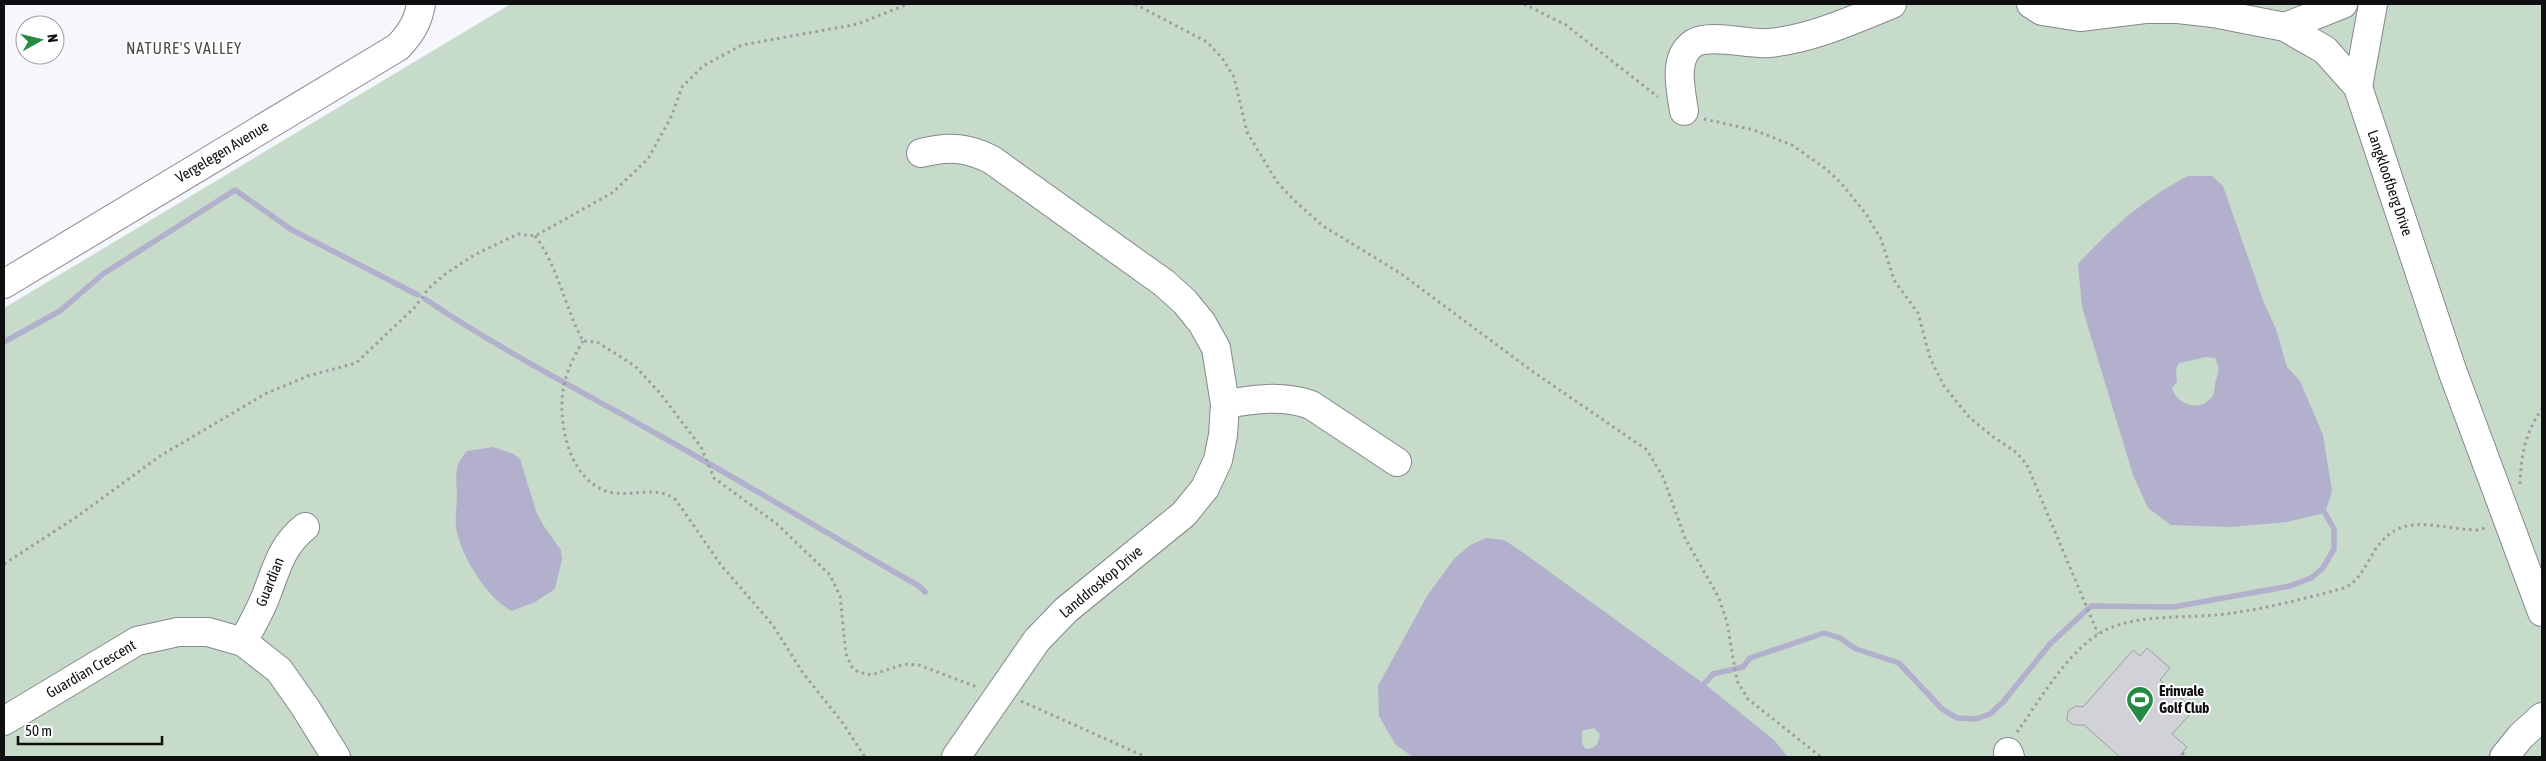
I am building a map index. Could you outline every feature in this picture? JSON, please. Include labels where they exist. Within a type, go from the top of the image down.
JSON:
[{"type":"street","name":"Vergelegen Avenue","points":[[4,284],[398,47],[410,34],[418,20],[421,4]]},
{"type":"street","points":[[1684,111],[1679,77],[1681,61],[1686,50],[1694,43],[1708,38],[1749,43],[1790,40],[1892,4]]},
{"type":"street","name":"Langkloofberg Drive","points":[[2031,4],[2042,11],[2080,17],[2145,9],[2178,9],[2213,13],[2285,27],[2325,50],[2358,86],[2452,370],[2542,612]]},
{"type":"street","points":[[2285,27],[2343,4]]},
{"type":"street","points":[[2358,86],[2373,4]]},
{"type":"street","name":"Landdroskop Drive","points":[[921,152],[942,147],[958,147],[976,152],[992,160],[1164,283],[1185,302],[1216,348],[1225,404],[1224,436],[1218,460],[1205,488],[1184,514],[1126,560],[1046,630],[956,757]]},
{"type":"street","points":[[1225,404],[1259,398],[1282,398],[1304,403],[1397,462]]},
{"type":"street","name":"Guardian","points":[[243,642],[267,594],[284,548],[305,527]]},
{"type":"street","name":"Guardian Crescent","points":[[4,721],[137,641],[159,634],[197,631],[217,634],[243,642],[279,670],[336,757]]},
{"type":"street","points":[[2504,757],[2521,736],[2542,717]]},
{"type":"path","points":[[4,564],[75,518],[160,456],[265,394],[308,376],[356,363],[408,313],[428,289],[444,275],[474,255],[518,234],[535,236],[612,193],[648,160],[672,115],[682,87],[704,66],[742,45],[812,34],[858,24],[908,4]]},
{"type":"path","points":[[1135,4],[1207,42],[1222,58],[1234,77],[1247,132],[1277,182],[1296,202],[1324,226],[1400,273],[1532,371],[1647,450],[1662,477],[1685,538],[1719,598],[1727,622],[1740,689],[1748,700],[1821,757]]},
{"type":"path","points":[[1524,4],[1566,25],[1632,78],[1662,99],[1684,111],[1708,121],[1754,130],[1792,145],[1826,169],[1854,199],[1881,239],[1894,280],[1918,313],[1930,358],[1944,386],[1969,417],[2017,453],[2028,465],[2098,634]]},
{"type":"path","points":[[535,236],[546,250],[570,317],[583,341]]},
{"type":"path","points":[[583,341],[567,375],[562,402],[565,434],[581,474],[596,487],[616,494],[656,492],[670,495],[676,500],[721,565],[772,624],[803,672],[842,722],[865,757]]},
{"type":"path","points":[[583,341],[597,342],[635,366],[659,392],[701,447],[709,469],[720,483],[777,524],[830,575],[840,596],[846,654],[852,667],[858,672],[871,675],[905,664],[919,665],[1021,701],[1146,757]]},
{"type":"path","points":[[2009,755],[2012,739],[2065,666],[2098,634],[2142,620],[2199,618],[2234,613],[2344,588],[2359,578],[2383,538],[2390,532],[2407,525],[2477,530],[2508,520],[2520,484],[2521,455],[2528,433],[2542,410]]},
{"type":"path","points":[[2182,753],[2186,757]]},
{"type":"green space","points":[[511,4],[2542,4],[2542,757],[4,757],[4,308]]},
{"type":"water","points":[[2188,176],[2212,176],[2223,186],[2264,303],[2276,329],[2287,367],[2300,381],[2323,435],[2332,491],[2325,513],[2287,522],[2230,527],[2171,525],[2148,508],[2133,475],[2082,307],[2078,264],[2129,215],[2173,184]],"holes":[[[2206,357],[2215,358],[2218,371],[2212,397],[2205,403],[2194,405],[2183,402],[2174,394],[2172,388],[2177,382],[2176,369],[2179,363]]]},
{"type":"water","points":[[493,447],[514,454],[520,459],[536,511],[543,525],[561,550],[562,559],[555,589],[535,602],[512,611],[485,588],[465,555],[456,528],[456,476],[460,461],[467,451]]},
{"type":"water","points":[[1486,538],[1504,540],[1518,549],[1711,689],[1774,740],[1788,757],[1413,757],[1395,744],[1379,716],[1378,686],[1427,596],[1454,559],[1470,545]],"holes":[[[1594,728],[1600,734],[1598,743],[1595,746],[1586,749],[1582,744],[1582,731]]]},
{"type":"building","points":[[2147,648],[2170,668],[2160,680],[2194,710],[2172,734],[2187,747],[2179,757],[2120,757],[2084,725],[2074,725],[2067,720],[2068,711],[2076,706],[2083,707],[2133,650],[2140,656]]},
{"type":"waterway","points":[[4,342],[60,311],[103,274],[235,190],[292,230],[418,295]]},
{"type":"waterway","points":[[425,299],[510,352],[723,471],[919,586],[925,592]]},
{"type":"waterway","points":[[1704,684],[1713,674],[1743,667],[1750,658],[1824,633],[1840,638],[1856,649],[1899,663],[1942,709],[1957,718],[1976,719],[1990,714],[2003,702],[2050,644],[2091,606],[2173,607],[2290,586],[2311,578],[2323,568],[2334,549],[2334,529],[2325,513]]},
{"type":"place","name":"Erinvale Golf Club","points":[[2140,724]]},
{"type":"district","name":"NATURE'S VALLEY","points":[[184,48]]}]
